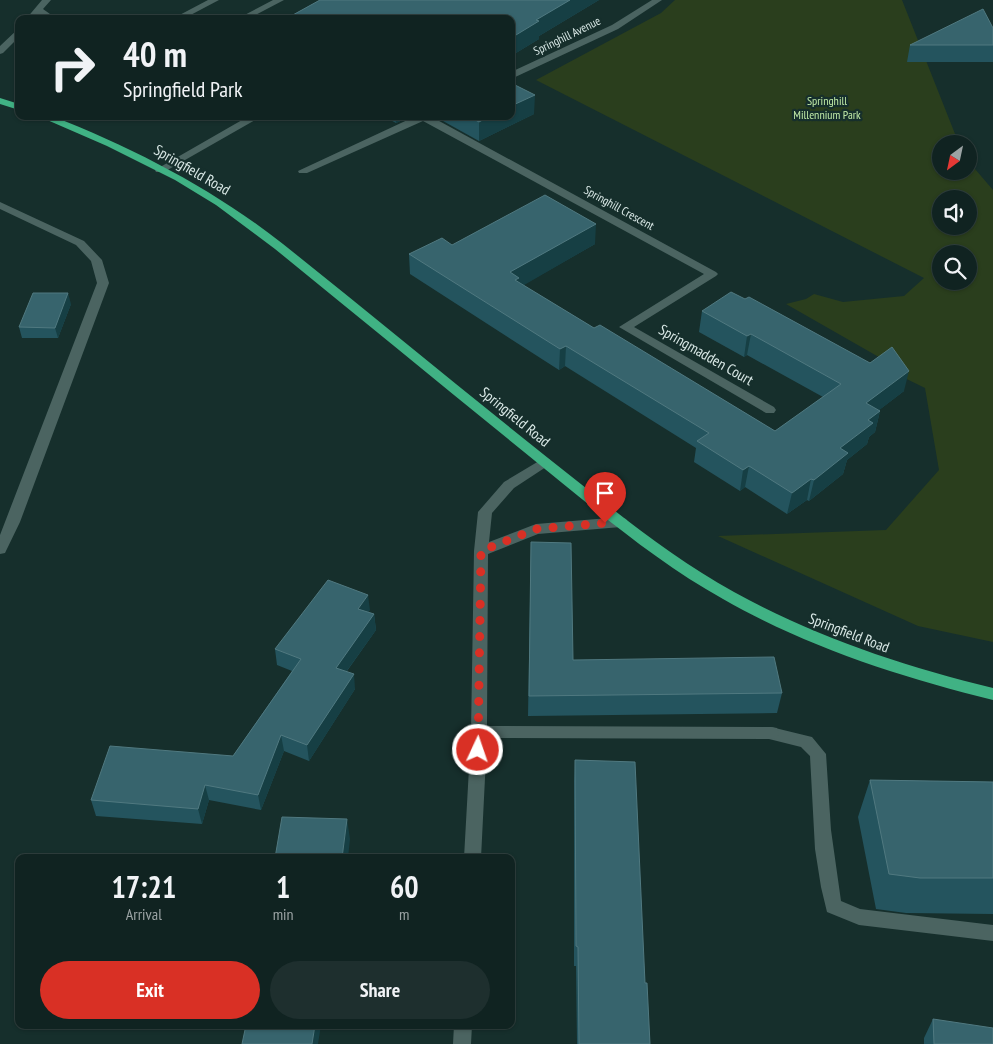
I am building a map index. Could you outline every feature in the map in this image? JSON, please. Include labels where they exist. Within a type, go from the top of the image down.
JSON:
[{"type":"highway","points":[[0,101],[15,107]]},
{"type":"highway","name":"Springfield Road","points":[[53,120],[92,136],[160,170],[219,203],[242,219],[384,330],[620,522],[691,573],[728,596],[805,634],[870,660],[938,681],[993,694]]},
{"type":"street","points":[[34,15],[47,0]]},
{"type":"street","points":[[184,15],[215,0]]},
{"type":"street","points":[[249,15],[280,0]]},
{"type":"street","name":"Springhill Avenue","points":[[515,74],[615,27],[658,0]]},
{"type":"street","points":[[38,10],[46,15]]},
{"type":"street","points":[[0,51],[15,35]]},
{"type":"street","points":[[515,67],[524,70]]},
{"type":"street","points":[[160,170],[250,120]]},
{"type":"street","points":[[303,171],[417,120]]},
{"type":"street","name":"Springhill Crescent","points":[[430,120],[712,274],[625,327]]},
{"type":"street","points":[[0,205],[80,243],[96,260],[103,283],[13,522],[0,550]]},
{"type":"street","name":"Springmadden Court","points":[[625,327],[770,410]]},
{"type":"street","points":[[472,854],[479,732],[481,551],[485,512],[508,485],[544,462]]},
{"type":"street","points":[[481,551],[536,529],[620,522]]},
{"type":"street","points":[[479,732],[771,733],[806,742],[818,754],[820,810],[826,871],[833,906],[859,917],[993,933]]},
{"type":"street","points":[[462,1044],[463,1029]]},
{"type":"green space","name":"Springhill Millennium Park","points":[[675,0],[902,0],[955,135],[932,135],[932,180],[978,180],[978,172],[993,190],[993,642],[918,626],[718,536],[886,530],[939,470],[925,388],[878,365],[884,360],[786,304],[806,299],[814,294],[843,302],[904,296],[924,278],[536,80],[661,13]]},
{"type":"building","points":[[320,0],[570,0],[536,20],[539,21],[515,36],[515,15],[293,15]]},
{"type":"building","points":[[983,9],[993,28],[993,45],[910,45]]},
{"type":"building","points":[[515,85],[535,95],[515,104]]},
{"type":"building","points":[[545,195],[596,224],[510,272],[519,278],[515,280],[594,328],[600,325],[775,431],[841,384],[751,334],[747,336],[702,311],[731,292],[745,299],[749,297],[870,363],[892,347],[909,371],[866,403],[880,411],[868,420],[873,423],[840,448],[848,453],[814,480],[811,479],[792,493],[749,466],[743,470],[697,441],[709,433],[566,346],[560,349],[409,254],[442,238],[452,245]]},
{"type":"building","points":[[33,293],[68,293],[55,328],[19,327]]},
{"type":"building","points":[[531,542],[571,543],[573,660],[774,657],[782,693],[529,696]]},
{"type":"building","points":[[328,580],[368,595],[358,609],[374,614],[336,668],[354,674],[307,745],[281,735],[258,795],[205,785],[198,809],[91,800],[110,746],[233,756],[301,659],[275,649]]},
{"type":"building","points":[[575,760],[635,762],[645,983],[647,983],[650,1044],[579,1044],[578,947],[576,946]]},
{"type":"building","points":[[870,780],[993,782],[993,878],[920,878],[889,874]]},
{"type":"building","points":[[282,817],[347,819],[343,854],[276,854]]},
{"type":"building","points":[[933,1019],[993,1028],[993,1044],[934,1044]]},
{"type":"building","points":[[245,1029],[314,1029],[312,1044],[242,1044]]},
{"type":"route","points":[[478,750],[481,551],[536,529],[605,523]]}]
